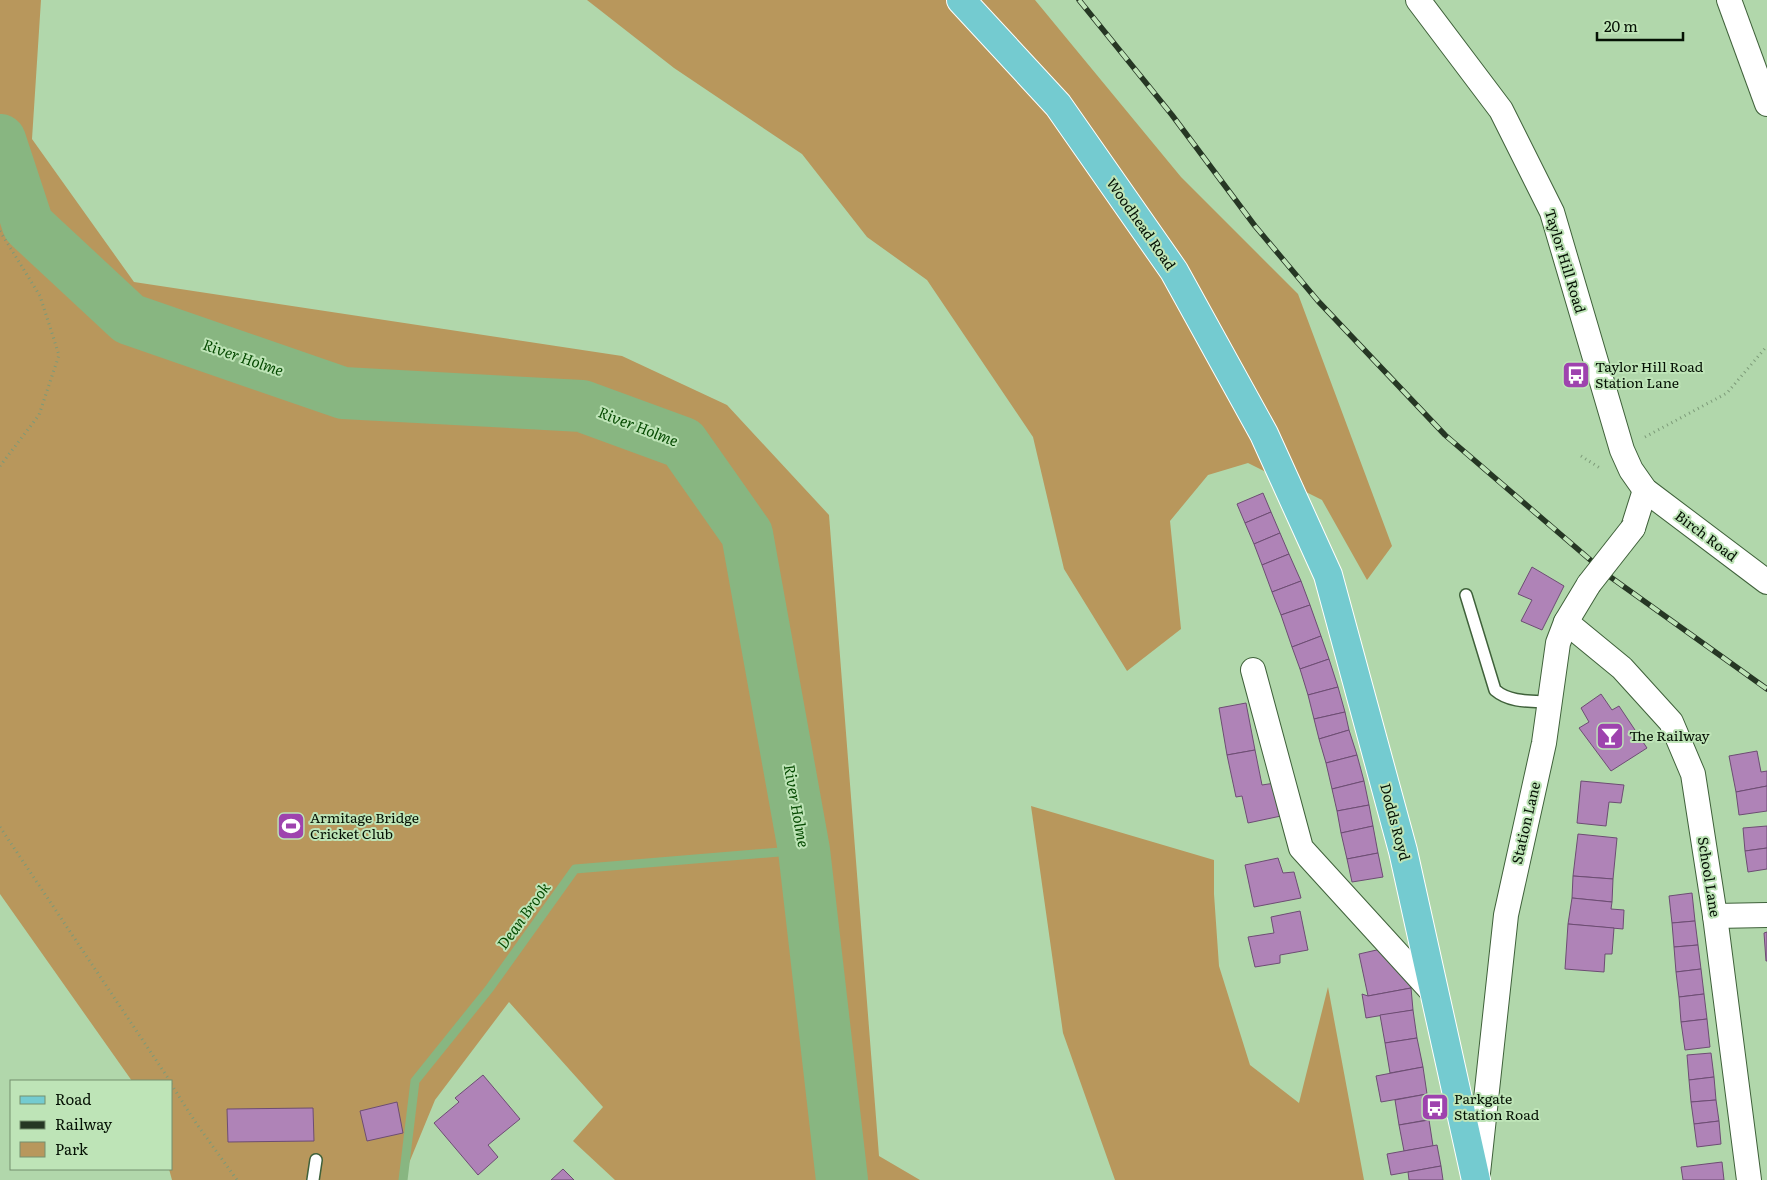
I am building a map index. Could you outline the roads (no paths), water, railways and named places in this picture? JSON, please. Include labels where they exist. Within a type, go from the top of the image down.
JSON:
[{"type":"main road","name":"Woodhead Road","points":[[961,0],[1058,105],[1174,271],[1264,434],[1282,474]]},
{"type":"main road","name":"Dodds Royd","points":[[1282,474],[1328,575],[1403,850],[1477,1180]]},
{"type":"street","name":"Taylor Hill Road","points":[[1418,0],[1501,110],[1552,212],[1622,450],[1631,470],[1645,490]]},
{"type":"street","points":[[1729,0],[1765,91]]},
{"type":"street","name":"Station Lane","points":[[1477,1180],[1506,915],[1544,743],[1558,643],[1566,622],[1589,584],[1634,528],[1645,490]]},
{"type":"street","name":"Birch Road","points":[[1645,490],[1767,582]]},
{"type":"street","name":"School Lane","points":[[1566,622],[1622,668],[1671,722],[1693,774],[1715,916],[1749,1180]]},
{"type":"street","points":[[1253,670],[1301,848],[1436,996]]},
{"type":"street","points":[[1715,916],[1767,915]]},
{"type":"lane","points":[[1466,595],[1495,690],[1502,696],[1514,700],[1550,702]]},
{"type":"lane","points":[[313,1180],[316,1160]]},
{"type":"waterway","name":"River Holme","points":[[0,140],[28,225],[129,319],[343,393],[582,406],[683,443],[747,534],[804,850],[842,1180]]},
{"type":"waterway","name":"Dean Brook","points":[[403,1180],[415,1081],[489,989],[575,869],[804,850]]},
{"type":"railway","points":[[1079,0],[1172,115],[1255,226],[1318,301],[1445,435],[1609,576],[1767,689]]},
{"type":"place","name":"Taylor Hill Road Station Lane","points":[[1576,375]]},
{"type":"place","name":"The Railway","points":[[1610,736]]},
{"type":"place","name":"Armitage Bridge Cricket Club","points":[[291,826]]},
{"type":"place","name":"Parkgate Station Road","points":[[1435,1107]]}]
